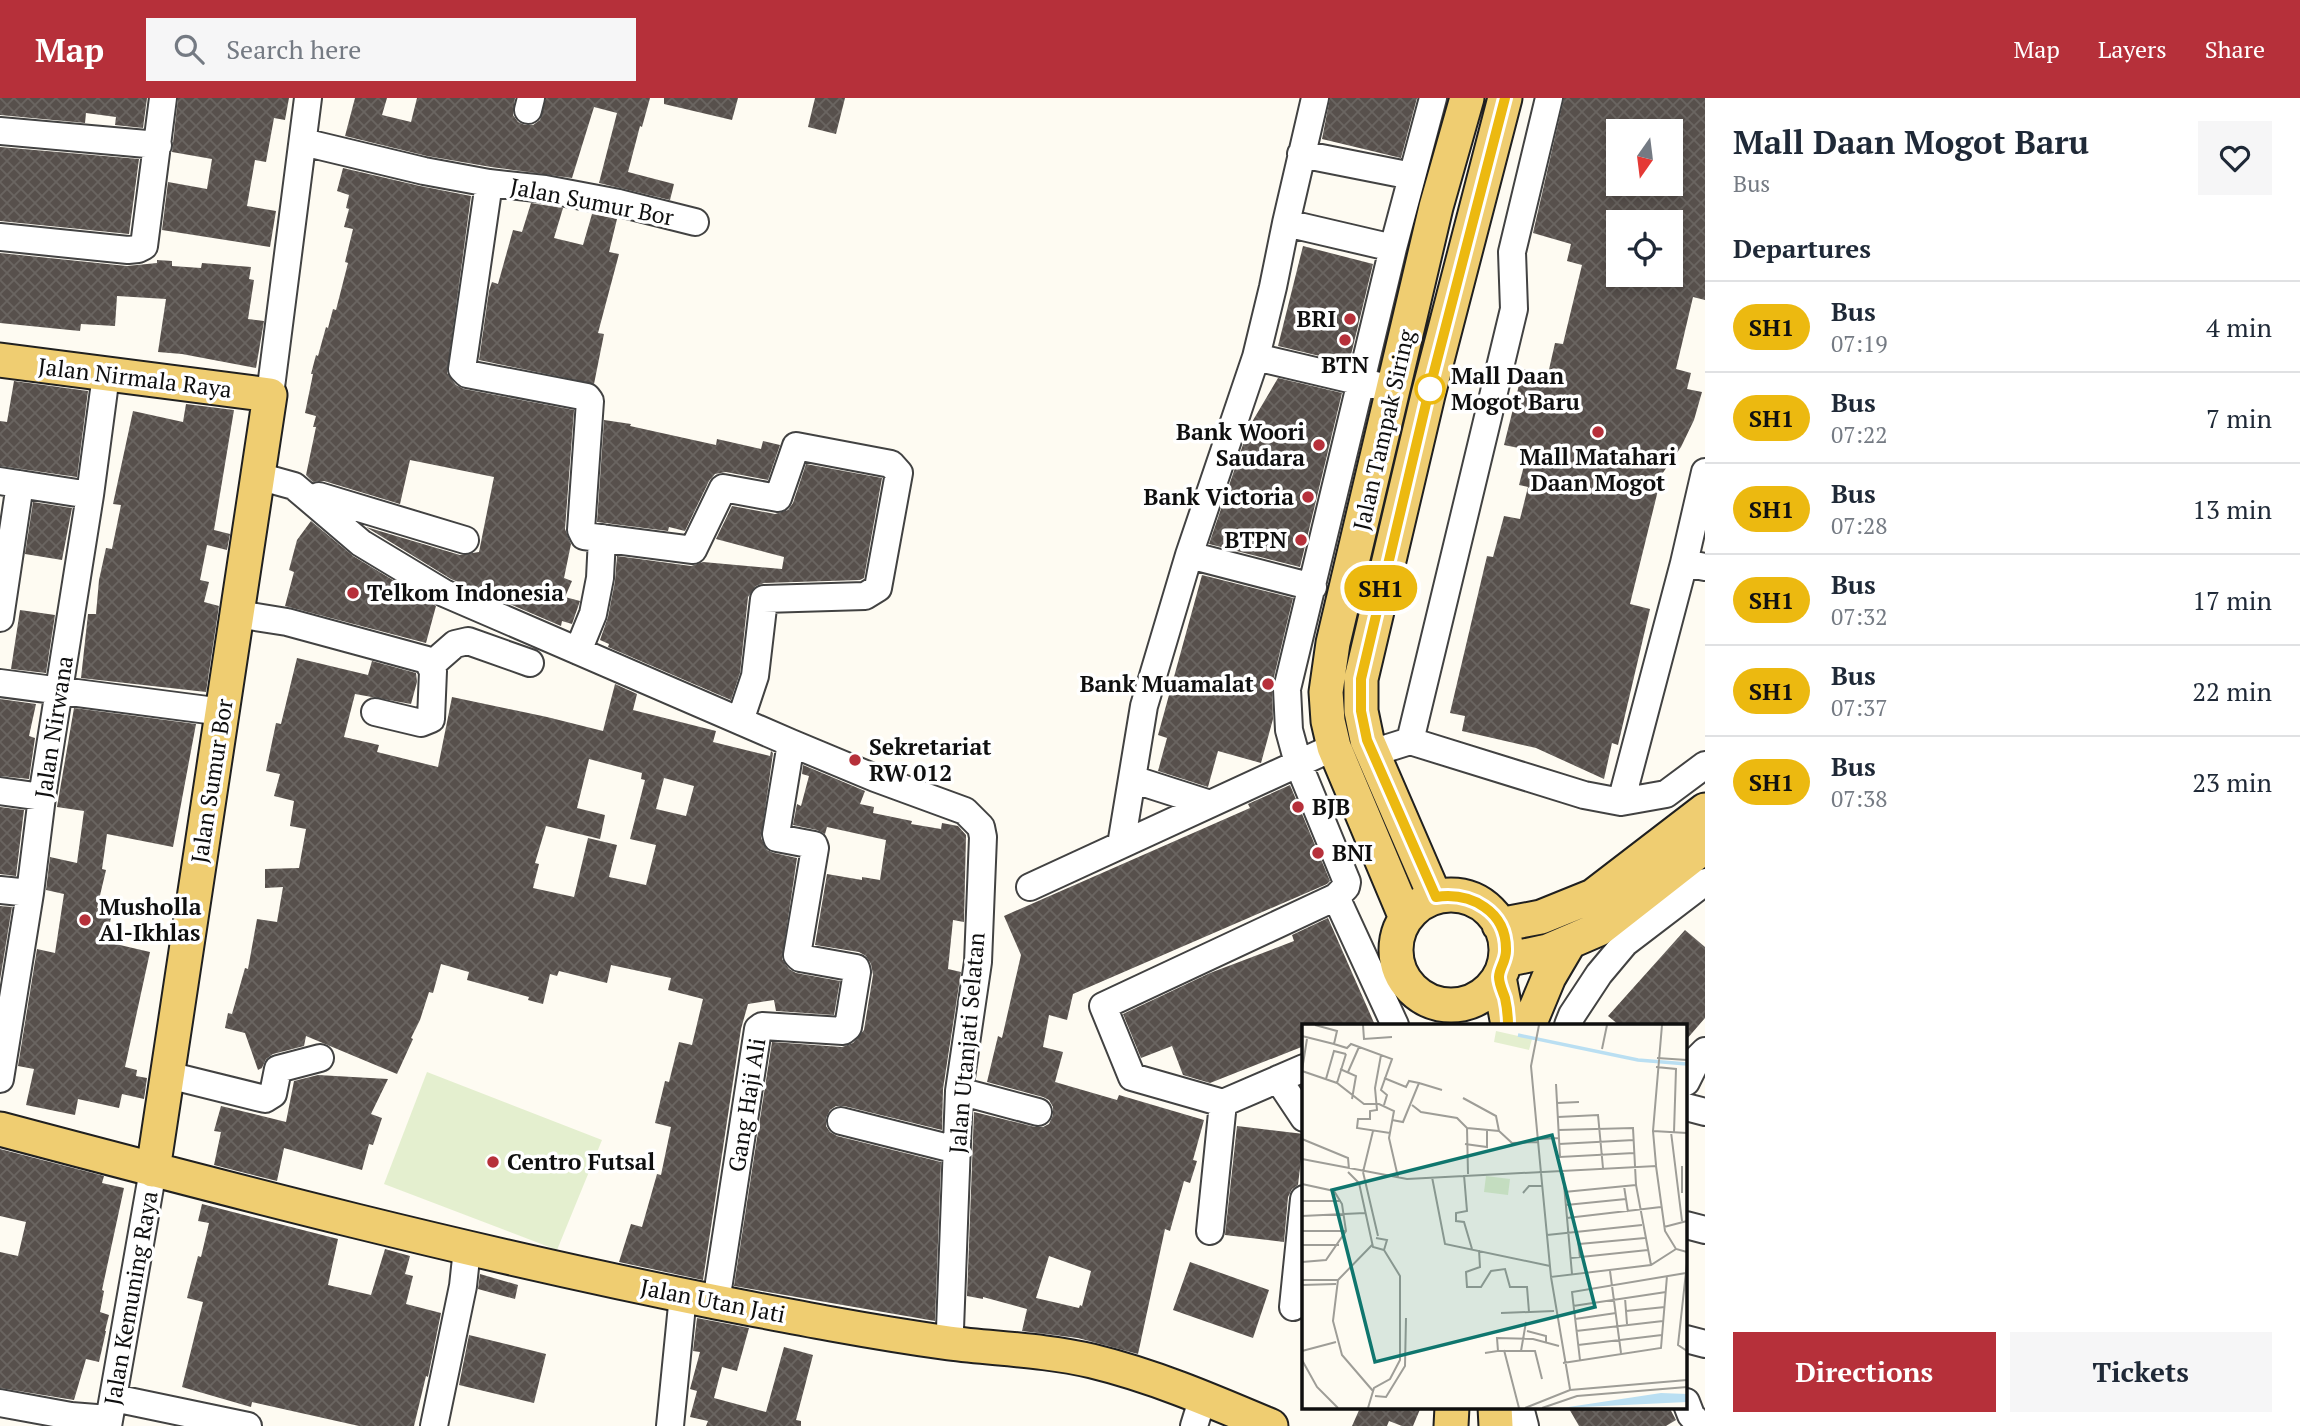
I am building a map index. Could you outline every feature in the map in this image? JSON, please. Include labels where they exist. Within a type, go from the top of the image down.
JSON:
[{"type":"main road","name":"Jalan Tampak Siring","points":[[1406,918],[1334,747],[1327,709],[1327,679],[1329,661],[1394,390],[1421,204],[1467,98]]},
{"type":"main road","name":"Jalan Tampak Siring","points":[[1436,897],[1372,754],[1361,711],[1361,679],[1428,395],[1505,98]]},
{"type":"main road","name":"Jalan Nirmala Raya","points":[[0,360],[270,395]]},
{"type":"main road","name":"Jalan Sumur Bor","points":[[178,1176],[160,1125],[183,1079],[223,712],[263,618],[284,485],[270,395]]},
{"type":"main road","points":[[1499,925],[1541,917],[1593,896],[1705,810]]},
{"type":"main road","points":[[1508,1024],[1502,969],[1505,939],[1494,915],[1482,904],[1452,895],[1424,902],[1406,918],[1399,931],[1396,946],[1402,975],[1411,988],[1423,997],[1456,1015],[1471,1001],[1487,992],[1502,969],[1569,943],[1674,888],[1705,846]]},
{"type":"main road","points":[[1529,1024],[1549,976],[1569,943]]},
{"type":"main road","points":[[114,1159],[140,1157],[150,1149],[157,1138],[160,1125]]},
{"type":"main road","name":"Jalan Utan Jati","points":[[0,1129],[467,1250],[854,1329],[952,1343],[1032,1350],[1090,1361],[1138,1373],[1198,1411],[1271,1426]]},
{"type":"main road","points":[[1451,1426],[1452,1408]]},
{"type":"main road","points":[[1495,1408],[1496,1426]]},
{"type":"street","points":[[0,237],[138,250],[144,246],[163,98]]},
{"type":"street","name":"Jalan Sumur Bor","points":[[270,395],[308,143],[308,98]]},
{"type":"street","points":[[1121,845],[1144,706],[1189,555],[1256,357],[1315,98]]},
{"type":"street","points":[[1302,1069],[1223,1103],[1132,1077],[1103,1006],[1336,897],[1346,887],[1347,882],[1298,763],[1289,730],[1287,689],[1393,248],[1421,204],[1412,176],[1433,98]]},
{"type":"street","points":[[1410,741],[1514,309],[1512,252],[1549,98]]},
{"type":"street","points":[[0,131],[158,145]]},
{"type":"street","name":"Jalan Sumur Bor","points":[[308,143],[489,183],[619,203],[695,222]]},
{"type":"street","points":[[1301,154],[1412,176]]},
{"type":"street","name":"Jalan Sumur Bor","points":[[489,183],[462,369],[467,374],[587,397],[590,401],[581,530],[584,536],[602,538]]},
{"type":"street","points":[[1286,223],[1393,248]]},
{"type":"street","points":[[1256,357],[1394,390]]},
{"type":"street","name":"Jalan Nirwana","points":[[0,1079],[7,992],[30,893],[106,374]]},
{"type":"street","points":[[578,651],[593,614],[600,578],[602,538],[692,550],[698,543],[723,488],[778,498],[796,446],[891,464],[899,473],[878,587],[865,596],[764,599],[755,676],[740,721]]},
{"type":"street","points":[[1621,802],[1694,565],[1705,472]]},
{"type":"street","points":[[0,618],[10,483],[90,495]]},
{"type":"street","points":[[284,485],[465,540]]},
{"type":"street","points":[[284,485],[360,544],[444,593],[791,743]]},
{"type":"street","points":[[1189,555],[1313,587]]},
{"type":"street","points":[[263,618],[427,660],[431,665],[432,719],[421,723],[375,712]]},
{"type":"street","points":[[431,665],[455,644],[468,641],[530,663]]},
{"type":"street","points":[[0,683],[223,712]]},
{"type":"street","points":[[1372,754],[1410,741],[1584,795],[1621,802],[1666,794],[1705,765]]},
{"type":"street","name":"Jalan Utanjati Selatan","points":[[791,743],[965,811],[981,827],[983,837],[978,962],[959,1091],[950,1329],[952,1343]]},
{"type":"street","name":"Gang Haji Ali","points":[[716,1302],[758,1029],[762,1026],[844,1031],[848,1027],[857,972],[856,968],[800,958],[797,955],[815,848],[814,845],[778,838],[776,834],[791,743]]},
{"type":"street","points":[[1030,887],[1334,747]]},
{"type":"street","points":[[1132,779],[1210,804]]},
{"type":"street","points":[[0,791],[43,797]]},
{"type":"street","points":[[1568,1024],[1599,974],[1674,888],[1705,882]]},
{"type":"street","points":[[0,890],[30,893]]},
{"type":"street","points":[[1336,897],[1395,1024]]},
{"type":"street","points":[[1688,1078],[1698,1058],[1705,1051]]},
{"type":"street","points":[[183,1079],[265,1098],[273,1094],[278,1069],[320,1058]]},
{"type":"street","points":[[1278,1079],[1302,1115]]},
{"type":"street","points":[[959,1091],[1038,1112]]},
{"type":"street","points":[[1210,1231],[1223,1103]]},
{"type":"street","points":[[1688,1108],[1705,1112]]},
{"type":"street","points":[[841,1121],[957,1150]]},
{"type":"street","name":"Jalan Kemuning Raya","points":[[117,1412],[178,1176]]},
{"type":"street","points":[[1293,1307],[1302,1219]]},
{"type":"street","points":[[1688,1226],[1705,1230]]},
{"type":"street","points":[[434,1426],[463,1286],[467,1250]]},
{"type":"street","points":[[670,1426],[683,1295]]},
{"type":"street","points":[[1688,1340],[1705,1344]]},
{"type":"street","points":[[0,1403],[71,1416],[117,1412],[198,1415],[248,1426]]},
{"type":"street","points":[[1688,1407],[1701,1426]]},
{"type":"street","points":[[1520,1408],[1525,1426]]},
{"type":"green space","name":"Centro Futsal","points":[[427,1072],[602,1140],[557,1250],[384,1184]]},
{"type":"building","points":[[0,98],[147,98],[143,128],[115,125],[116,117],[86,113],[85,123],[0,115]]},
{"type":"building","points":[[178,98],[289,98],[285,120],[274,118],[266,162],[255,160],[247,206],[276,211],[270,247],[162,230],[168,182],[207,189],[212,159],[172,152]]},
{"type":"building","points":[[355,98],[387,98],[382,115],[411,122],[417,98],[515,98],[513,115],[518,122],[533,125],[540,120],[546,98],[650,98],[628,172],[674,184],[670,200],[599,183],[617,113],[594,107],[572,178],[427,156],[345,136]]},
{"type":"building","points":[[664,98],[738,98],[732,120],[664,104]]},
{"type":"building","points":[[815,98],[845,98],[836,134],[808,127]]},
{"type":"building","points":[[1330,98],[1417,98],[1401,158],[1322,139]]},
{"type":"building","name":"Mall Matahari Daan Mogot","points":[[1564,98],[1705,98],[1705,300],[1693,297],[1676,369],[1691,373],[1687,389],[1702,392],[1694,420],[1681,447],[1662,474],[1630,604],[1650,609],[1618,745],[1612,743],[1604,779],[1536,748],[1462,731],[1465,716],[1450,713],[1487,556],[1493,557],[1504,516],[1520,519],[1528,487],[1519,485],[1528,450],[1504,445],[1523,369],[1548,374],[1555,343],[1563,344],[1582,265],[1567,261],[1571,244],[1533,233]]},
{"type":"building","points":[[0,147],[139,159],[129,234],[0,221]]},
{"type":"building","points":[[343,168],[471,196],[447,373],[456,385],[464,389],[574,410],[565,529],[571,544],[564,578],[572,581],[565,597],[580,601],[572,624],[562,621],[561,626],[451,579],[366,527],[460,555],[479,552],[494,477],[410,460],[400,504],[324,481],[313,482],[306,475],[316,427],[313,427],[316,416],[305,413],[311,374],[333,309],[336,310],[353,229],[344,227],[349,209],[346,208],[349,195],[337,191]]},
{"type":"building","points":[[531,203],[563,208],[554,238],[583,245],[592,214],[617,219],[609,252],[619,254],[598,333],[604,334],[594,384],[479,360],[489,291],[492,282],[498,284],[513,230],[522,232]]},
{"type":"building","points":[[1303,246],[1373,264],[1349,363],[1278,346]]},
{"type":"building","points":[[0,253],[127,266],[157,263],[157,260],[172,261],[172,266],[201,268],[202,263],[251,267],[249,279],[254,280],[248,319],[264,321],[256,368],[158,352],[166,299],[117,296],[115,326],[81,324],[80,331],[0,323]]},
{"type":"building","points":[[1278,378],[1342,393],[1300,567],[1209,544],[1249,427]]},
{"type":"building","points":[[14,381],[88,391],[77,477],[0,466],[0,421],[7,422]]},
{"type":"building","points":[[186,404],[234,410],[214,530],[230,534],[227,550],[207,545],[200,580],[209,582],[204,602],[219,606],[206,692],[81,678],[88,614],[96,614],[99,580],[106,548],[112,549],[121,505],[113,504],[133,411],[183,422]]},
{"type":"building","points":[[604,420],[716,445],[717,439],[761,449],[763,441],[780,445],[768,480],[726,472],[715,474],[685,531],[669,527],[668,531],[597,522]]},
{"type":"building","points":[[806,464],[882,478],[864,578],[764,583],[756,586],[748,597],[740,673],[731,700],[608,647],[609,644],[600,640],[608,617],[617,556],[691,566],[703,562],[782,569],[784,557],[716,539],[732,506],[775,514],[788,510],[793,503]]},
{"type":"building","points":[[33,502],[72,508],[62,560],[25,554]]},
{"type":"building","name":"Telkom Indonesia","points":[[311,521],[353,556],[436,606],[426,643],[285,606],[294,572],[289,570],[297,540]]},
{"type":"building","points":[[1202,575],[1293,598],[1272,685],[1273,719],[1261,763],[1218,751],[1208,787],[1158,771],[1167,738],[1158,735]]},
{"type":"building","points":[[20,610],[55,615],[46,673],[11,669]]},
{"type":"building","points":[[297,658],[368,675],[372,661],[416,673],[417,682],[411,704],[355,694],[344,737],[379,745],[377,752],[438,767],[452,697],[603,731],[615,684],[637,694],[633,710],[716,731],[713,742],[770,756],[771,751],[773,753],[761,838],[767,850],[797,858],[782,959],[789,969],[796,973],[840,981],[834,1015],[776,1011],[774,1000],[748,1004],[741,1029],[703,1280],[619,1262],[631,1224],[642,1227],[657,1174],[661,1175],[671,1127],[655,1123],[665,1081],[669,1082],[679,1042],[692,1045],[703,999],[668,990],[671,978],[611,965],[607,983],[559,971],[557,976],[550,974],[543,1004],[528,1000],[529,997],[467,980],[469,972],[441,964],[433,993],[429,992],[411,1038],[413,1039],[397,1074],[306,1036],[304,1046],[273,1054],[258,1070],[245,1033],[225,1028],[228,1013],[232,1014],[245,968],[248,969],[257,919],[277,922],[283,887],[265,888],[265,869],[299,868],[306,829],[290,826],[294,801],[274,796],[280,774],[266,771],[276,723],[281,724]],"holes":[[[589,759],[642,773],[641,779],[645,780],[630,839],[656,845],[646,885],[609,877],[617,845],[588,838],[574,897],[533,888],[539,864],[535,863],[546,826],[600,839],[605,815],[577,808]],[[664,778],[694,786],[686,816],[656,809]]]},
{"type":"building","points":[[0,699],[36,704],[29,736],[35,738],[29,779],[0,776]]},
{"type":"building","points":[[74,708],[196,724],[173,847],[107,834],[102,869],[106,870],[97,908],[112,910],[107,942],[150,952],[125,1067],[137,1070],[136,1076],[147,1078],[144,1099],[122,1094],[119,1108],[78,1099],[75,1115],[26,1105],[34,1069],[18,1066],[37,949],[55,953],[64,894],[46,890],[50,857],[77,863],[84,811],[57,807]]},
{"type":"building","points":[[803,765],[865,791],[860,804],[874,807],[873,813],[941,829],[942,823],[958,826],[966,835],[964,922],[953,920],[948,969],[961,972],[943,1089],[942,1130],[844,1106],[836,1106],[830,1110],[826,1118],[826,1126],[837,1136],[941,1162],[935,1321],[734,1286],[772,1042],[842,1047],[853,1043],[864,1030],[873,975],[871,964],[866,956],[859,952],[815,945],[827,874],[880,880],[886,840],[827,827],[825,834],[793,825],[797,804],[801,806],[809,776],[802,774]]},
{"type":"building","points":[[1290,785],[1330,881],[1073,994],[1067,1020],[1049,1015],[1043,1047],[1063,1052],[1055,1082],[1117,1100],[1119,1095],[1204,1120],[1190,1183],[1184,1181],[1170,1231],[1165,1229],[1138,1354],[1078,1338],[1022,1331],[1027,1309],[983,1297],[967,1296],[974,1112],[1035,1127],[1049,1124],[1053,1115],[1053,1107],[1049,1100],[1043,1097],[987,1082],[998,1036],[1002,1038],[1021,955],[1004,916],[1250,808],[1248,804]],"holes":[[[1049,1256],[1091,1271],[1082,1306],[1079,1308],[1036,1298]]]},
{"type":"building","points":[[0,807],[24,810],[16,876],[0,874]]},
{"type":"building","points":[[0,906],[12,907],[0,980]]},
{"type":"building","points":[[1328,918],[1375,1024],[1302,1024],[1302,1047],[1210,1083],[1183,1075],[1172,1046],[1141,1058],[1123,1014],[1210,973],[1294,941],[1292,935]]},
{"type":"building","points":[[1685,930],[1705,947],[1705,1018],[1688,1038],[1688,1024],[1618,1024],[1608,1016]]},
{"type":"building","points":[[318,1075],[388,1079],[371,1114],[382,1118],[373,1145],[369,1144],[362,1170],[284,1148],[277,1181],[214,1165],[221,1132],[214,1131],[221,1106],[286,1122],[294,1081]]},
{"type":"building","points":[[1237,1126],[1302,1134],[1298,1185],[1288,1197],[1284,1242],[1225,1235]]},
{"type":"building","points":[[0,1149],[104,1176],[102,1183],[124,1188],[102,1290],[100,1312],[109,1315],[99,1362],[86,1359],[74,1400],[0,1388],[0,1252],[18,1256],[26,1222],[0,1216]]},
{"type":"building","points":[[202,1204],[338,1239],[328,1285],[371,1295],[385,1249],[410,1256],[405,1274],[413,1276],[406,1304],[441,1313],[428,1377],[426,1376],[414,1426],[359,1426],[252,1402],[251,1407],[182,1387],[203,1302],[187,1298],[209,1223],[198,1221]]},
{"type":"building","points":[[1190,1262],[1269,1290],[1253,1338],[1173,1310]]},
{"type":"building","points":[[480,1274],[518,1285],[515,1299],[478,1289]]},
{"type":"building","points":[[697,1318],[749,1328],[737,1371],[722,1367],[714,1398],[766,1412],[784,1347],[813,1355],[796,1420],[801,1421],[801,1426],[706,1426],[708,1421],[690,1417],[697,1391],[690,1389],[700,1352],[693,1351]]},
{"type":"building","points":[[469,1335],[546,1354],[534,1403],[459,1385]]},
{"type":"building","points":[[1360,1408],[1421,1408],[1413,1426],[1402,1426],[1389,1421],[1387,1426],[1352,1426]]},
{"type":"building","points":[[1569,1408],[1670,1408],[1676,1420],[1666,1426],[1579,1426]]},
{"type":"bus line","name":"SH1","points":[[1505,98],[1428,395],[1361,679],[1360,699],[1363,723],[1372,754],[1436,897],[1452,895],[1482,904],[1494,915],[1499,925],[1506,950],[1499,977],[1508,1024]]},
{"type":"place","name":"BRI","points":[[1350,319]]},
{"type":"place","name":"BTN","points":[[1345,340]]},
{"type":"place","name":"Mall Daan Mogot Baru","points":[[1430,389]]},
{"type":"place","name":"Mall Matahari Daan Mogot","points":[[1598,432]]},
{"type":"place","name":"Bank Woori Saudara","points":[[1319,445]]},
{"type":"place","name":"Bank Victoria","points":[[1308,497]]},
{"type":"place","name":"BTPN","points":[[1301,540]]},
{"type":"place","name":"Telkom Indonesia","points":[[353,593]]},
{"type":"place","name":"Bank Muamalat","points":[[1268,684]]},
{"type":"place","name":"Sekretariat RW 012","points":[[855,760]]},
{"type":"place","name":"BJB","points":[[1298,807]]},
{"type":"place","name":"BNI","points":[[1318,853]]},
{"type":"place","name":"Musholla Al-Ikhlas","points":[[85,920]]},
{"type":"place","name":"Centro Futsal","points":[[493,1162]]}]
